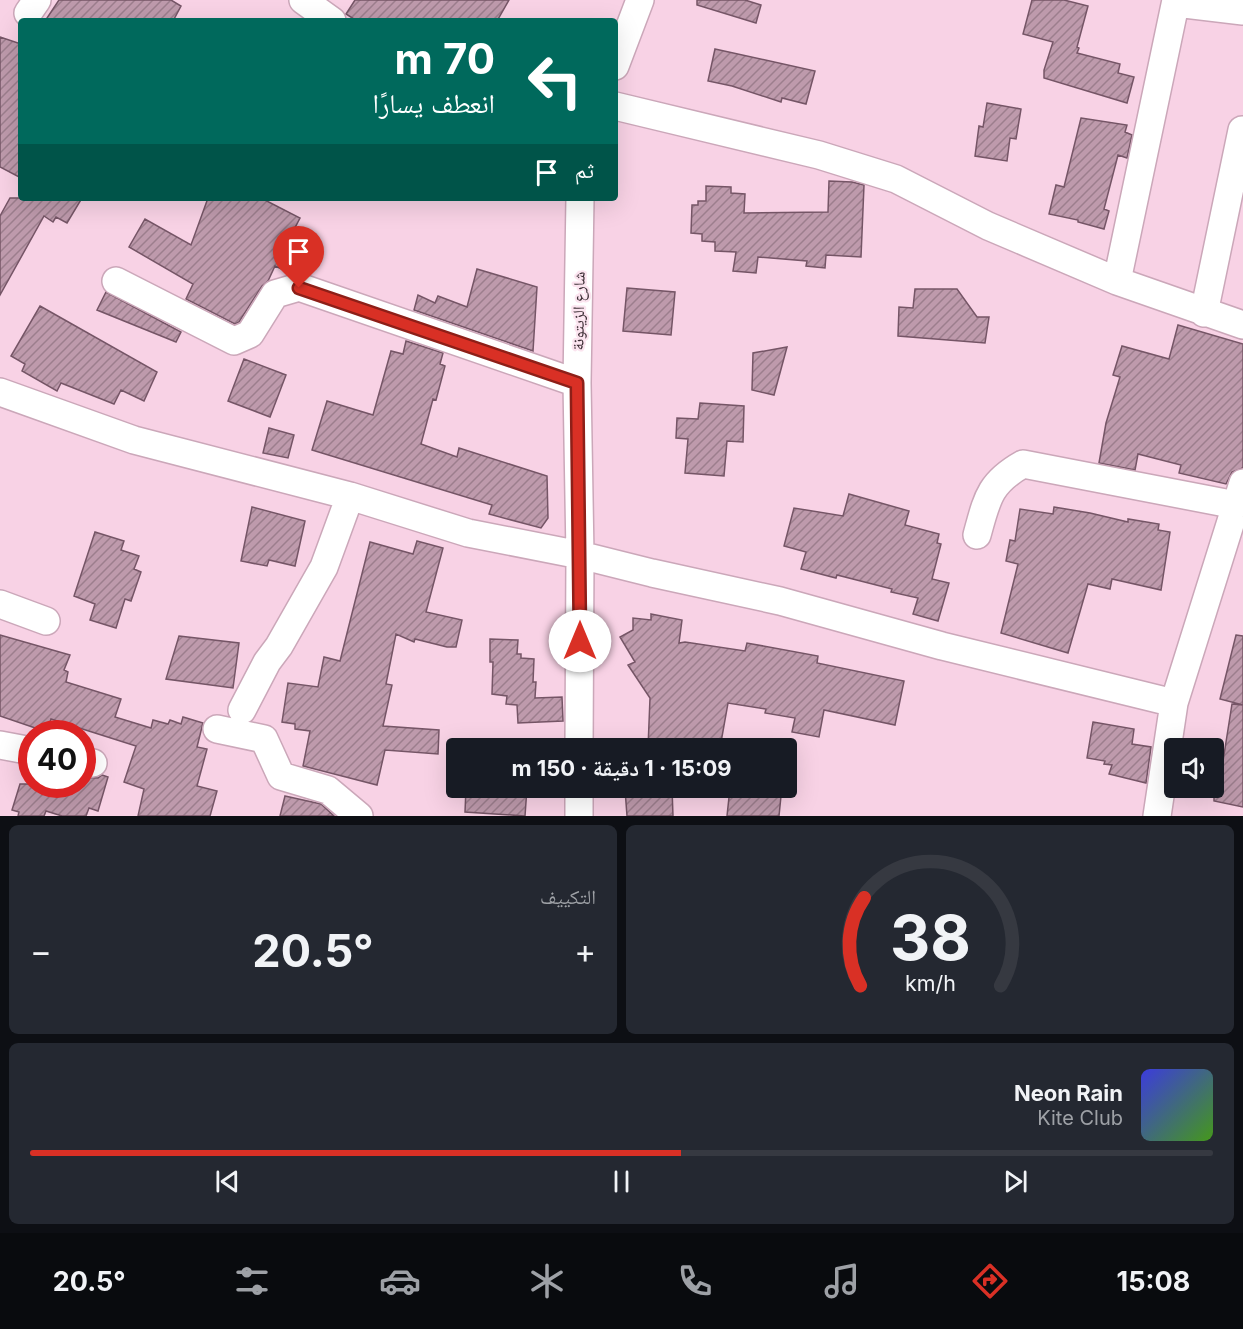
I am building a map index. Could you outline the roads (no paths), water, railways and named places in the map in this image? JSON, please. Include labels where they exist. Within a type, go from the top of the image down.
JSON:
[{"type":"street","points":[[303,0],[328,18]]},
{"type":"street","points":[[618,58],[640,0]]},
{"type":"street","points":[[1117,281],[1176,1],[1243,11]]},
{"type":"street","points":[[618,107],[819,155],[896,179],[988,226],[1117,281],[1243,325]]},
{"type":"street","points":[[1204,313],[1242,130]]},
{"type":"street","name":"شارع الزيتونة","points":[[579,738],[580,555],[577,383],[580,201]]},
{"type":"street","points":[[116,281],[234,340],[250,334],[275,294],[299,288],[577,383]]},
{"type":"street","points":[[0,392],[134,440],[350,496],[468,533],[580,555],[780,601],[942,646],[1174,703]]},
{"type":"street","points":[[977,535],[987,499],[998,481],[1023,464],[1239,494],[1174,703],[1158,816]]},
{"type":"street","points":[[242,710],[267,662],[279,646],[324,567],[350,496]]},
{"type":"street","points":[[0,604],[46,621]]},
{"type":"street","points":[[217,729],[264,739],[281,776],[328,790],[358,816]]},
{"type":"street","points":[[0,745],[18,748]]},
{"type":"street","points":[[579,798],[579,816]]}]
